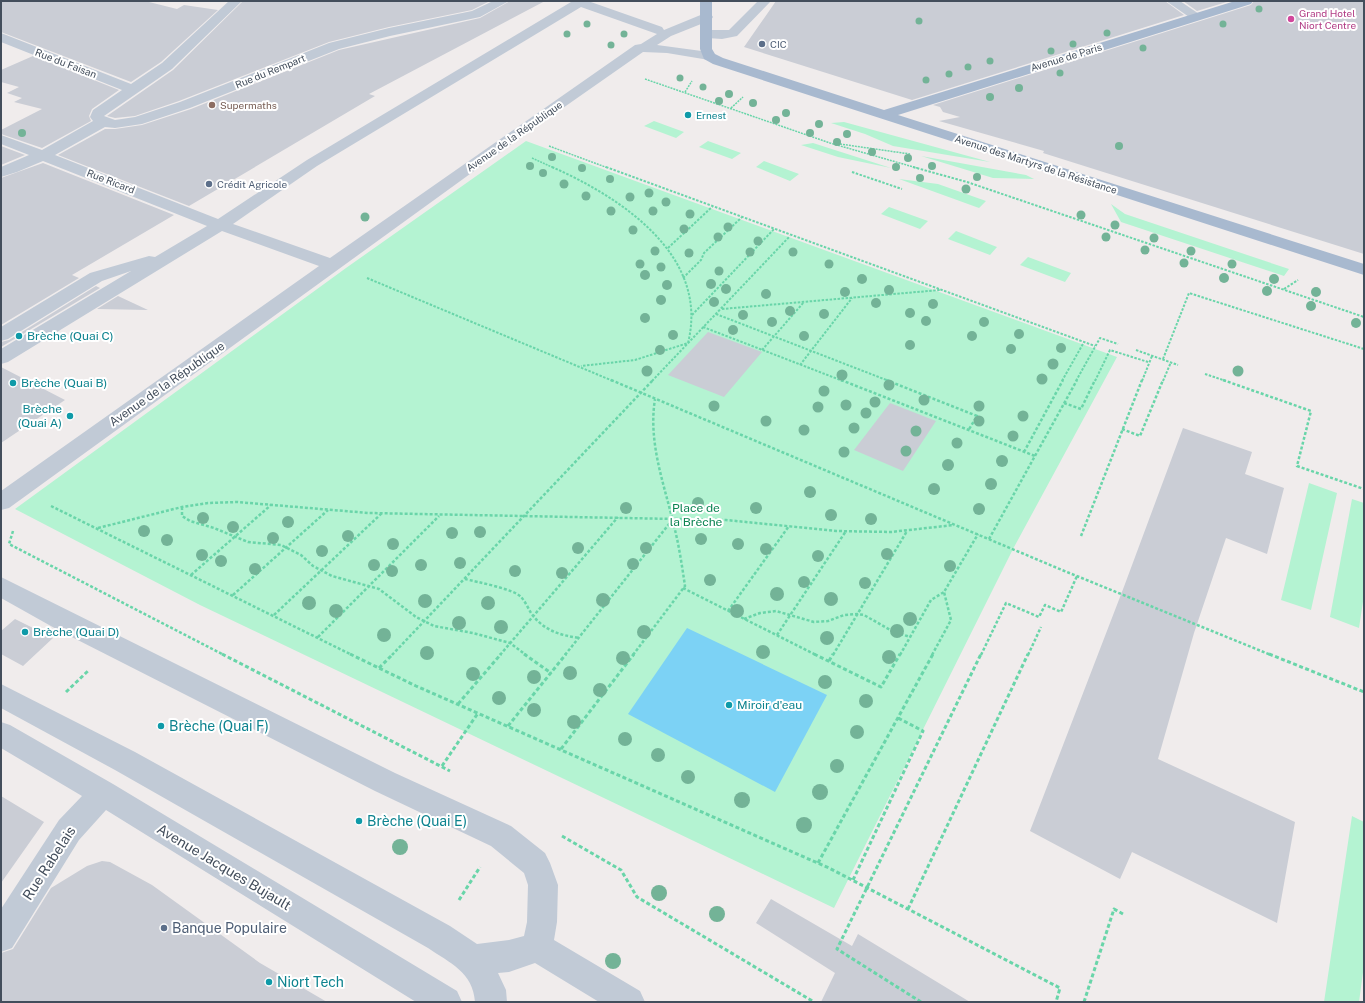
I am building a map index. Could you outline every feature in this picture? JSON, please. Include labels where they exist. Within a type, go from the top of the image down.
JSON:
[{"type":"main road","points":[[706,1],[706,49],[710,56]]},
{"type":"main road","name":"Avenue de Paris","points":[[886,114],[1247,1]]},
{"type":"main road","name":"Avenue des Martyrs de la Résistance","points":[[710,56],[731,65],[1364,270]]},
{"type":"street","points":[[1,172],[12,169],[43,155],[103,122],[97,117],[98,113],[167,66],[236,1]]},
{"type":"street","name":"Rue du Rempart","points":[[103,122],[115,124],[138,121],[185,105],[334,46],[389,32],[476,14],[503,1]]},
{"type":"street","points":[[1,358],[220,225],[312,163],[579,1],[658,30]]},
{"type":"street","points":[[707,34],[722,35],[734,33],[765,1]]},
{"type":"street","points":[[1172,1],[1196,16]]},
{"type":"street","name":"Avenue de la République","points":[[1,502],[640,48],[667,33],[707,17]]},
{"type":"street","name":"Rue du Faisan","points":[[1,37],[132,89]]},
{"type":"street","points":[[640,48],[668,49],[710,56]]},
{"type":"street","name":"Rue Ricard","points":[[1,138],[220,225]]},
{"type":"street","points":[[220,225],[333,265]]},
{"type":"street","points":[[1,334],[96,277],[131,265],[168,257]]},
{"type":"street","points":[[1,322],[83,276],[96,277],[1,342]]},
{"type":"street","points":[[1,587],[67,623],[385,782],[501,836],[535,863],[543,885],[542,922],[537,947]]},
{"type":"street","points":[[1,695],[125,761],[412,921],[474,960],[490,990],[491,1002]]},
{"type":"street","name":"Avenue Jacques Bujault","points":[[1,734],[103,793],[446,1002]]},
{"type":"street","name":"Rue Rabelais","points":[[1,937],[69,830],[103,793]]},
{"type":"street","points":[[474,960],[509,956],[537,947],[629,1002]]},
{"type":"path","points":[[644,78],[830,143],[967,182],[1364,317]]},
{"type":"path","points":[[544,144],[714,206],[790,236],[1095,346]]},
{"type":"path","points":[[527,156],[572,176],[631,211],[658,235],[675,258],[686,286],[692,315],[688,343]]},
{"type":"path","points":[[852,172],[902,189]]},
{"type":"path","points":[[668,248],[714,206]]},
{"type":"path","points":[[683,278],[701,260],[704,253],[742,217]]},
{"type":"path","points":[[692,315],[774,229]]},
{"type":"path","points":[[379,668],[790,236]]},
{"type":"path","points":[[333,265],[356,273],[1078,576],[1364,692]]},
{"type":"path","points":[[721,309],[941,290]]},
{"type":"path","points":[[1163,359],[1189,293],[1364,350]]},
{"type":"path","points":[[800,365],[852,297]]},
{"type":"path","points":[[762,350],[804,301]]},
{"type":"path","points":[[716,314],[977,416],[968,431]]},
{"type":"path","points":[[703,327],[1034,456]]},
{"type":"path","points":[[989,539],[1100,338],[1118,344]]},
{"type":"path","points":[[1024,452],[1084,342]]},
{"type":"path","points":[[578,366],[609,365],[646,358],[688,343]]},
{"type":"path","points":[[1064,403],[1080,409],[1110,350],[1148,362]]},
{"type":"path","points":[[1136,350],[1178,364]]},
{"type":"path","points":[[1081,536],[1148,362],[1152,356]]},
{"type":"path","points":[[1122,429],[1140,436],[1170,362]]},
{"type":"path","points":[[1206,374],[1312,411],[1297,466],[1364,489]]},
{"type":"path","points":[[561,749],[685,586],[673,518],[653,429],[652,411],[655,399]]},
{"type":"path","points":[[97,528],[182,507],[208,503],[237,502],[382,513],[726,520],[846,531],[908,531],[955,524]]},
{"type":"path","points":[[192,575],[272,504]]},
{"type":"path","points":[[49,505],[379,668],[818,863],[853,880],[1019,968],[1060,988],[1056,1002]]},
{"type":"path","points":[[182,507],[182,516],[190,521],[214,528],[248,542],[281,545],[301,555],[321,571],[332,576],[379,589],[416,617],[434,626],[473,632],[510,643],[550,673]]},
{"type":"path","points":[[233,595],[328,509]]},
{"type":"path","points":[[274,616],[382,513]]},
{"type":"path","points":[[318,637],[440,515]]},
{"type":"path","points":[[458,704],[618,517]]},
{"type":"path","points":[[508,726],[673,518]]},
{"type":"path","points":[[728,611],[789,526]]},
{"type":"path","points":[[14,528],[9,544],[442,766],[478,713]]},
{"type":"path","points":[[778,635],[846,531]]},
{"type":"path","points":[[829,661],[908,531]]},
{"type":"path","points":[[683,588],[881,687],[931,600],[944,592],[978,534]]},
{"type":"path","points":[[921,1002],[837,949],[1006,603],[1039,617],[1045,605],[1061,612],[1078,576]]},
{"type":"path","points":[[464,578],[492,585],[522,596],[533,617],[541,625],[563,636],[579,638]]},
{"type":"path","points":[[818,863],[951,620],[944,592]]},
{"type":"path","points":[[744,619],[760,613],[776,611],[792,614],[814,622],[828,621],[844,615],[857,614],[864,615],[892,631],[910,636]]},
{"type":"path","points":[[908,909],[1041,627]]},
{"type":"path","points":[[63,695],[91,669]]},
{"type":"path","points":[[853,880],[923,731],[898,718]]},
{"type":"path","points":[[459,900],[484,861]]},
{"type":"path","points":[[637,897],[814,1002]]},
{"type":"path","points":[[1084,1002],[1114,909],[1123,914]]},
{"type":"green space","points":[[654,121],[684,132],[676,138],[644,126]]},
{"type":"green space","points":[[844,122],[990,162],[893,146],[865,134],[831,123]]},
{"type":"green space","name":"Place de la Brèche","points":[[526,141],[1117,357],[1013,549],[834,908],[200,605],[15,509],[346,268]]},
{"type":"green space","points":[[708,141],[741,153],[732,159],[699,147]]},
{"type":"green space","points":[[813,143],[891,168],[838,157],[801,145]]},
{"type":"green space","points":[[921,156],[1026,175],[1034,179],[993,178]]},
{"type":"green space","points":[[764,161],[799,174],[790,181],[756,167]]},
{"type":"green space","points":[[899,179],[938,184],[986,201],[979,208]]},
{"type":"green space","points":[[1111,204],[1125,214],[1289,269],[1284,276],[1121,222]]},
{"type":"green space","points":[[889,207],[928,221],[920,229],[881,214]]},
{"type":"green space","points":[[956,231],[997,247],[990,255],[948,239]]},
{"type":"green space","points":[[1028,257],[1071,273],[1065,282],[1020,265]]},
{"type":"green space","points":[[1309,483],[1337,493],[1311,610],[1281,600]]},
{"type":"green space","points":[[1352,499],[1364,503],[1364,595],[1359,628],[1330,617]]},
{"type":"green space","points":[[1352,816],[1364,822],[1364,965],[1359,1002],[1324,1002]]},
{"type":"water","name":"Miroir d'eau","points":[[687,628],[827,695],[775,792],[628,714]]},
{"type":"building","points":[[1,1],[145,1],[177,9],[184,5],[218,10],[161,62],[131,82],[1,32]]},
{"type":"building","points":[[243,1],[490,1],[472,10],[389,27],[329,42],[179,101],[135,116],[115,118],[107,116],[173,70]]},
{"type":"building","points":[[510,1],[545,1],[369,94],[375,96],[189,206],[58,155],[105,129],[142,125],[191,109],[339,50],[480,18]]},
{"type":"building","points":[[776,1],[1165,1],[1184,15],[912,100],[744,47]]},
{"type":"building","points":[[1183,1],[1230,1],[1197,11]]},
{"type":"building","points":[[1254,1],[1364,1],[1364,254],[1043,153],[1044,151],[939,121],[960,117],[943,112],[940,107],[933,105],[1251,5]]},
{"type":"building","points":[[33,56],[119,90],[92,109],[89,116],[91,121],[42,148],[1,134],[1,130],[42,109],[14,102],[22,98],[7,93],[19,87],[1,82],[1,70]]},
{"type":"building","points":[[1,146],[25,155],[1,165]]},
{"type":"building","points":[[43,163],[174,215],[72,275],[79,278],[1,325],[1,178]]},
{"type":"building","points":[[96,286],[100,288],[1,347],[1,342],[9,340]]},
{"type":"building","points":[[118,296],[148,310],[97,309]]},
{"type":"building","points":[[708,332],[762,352],[724,397],[668,375]]},
{"type":"building","points":[[1,367],[65,400],[1,443]]},
{"type":"building","points":[[890,403],[936,421],[903,471],[854,450]]},
{"type":"building","points":[[1183,428],[1252,452],[1245,474],[1284,488],[1267,554],[1226,538],[1194,633],[1158,759],[1295,822],[1277,923],[1132,852],[1120,879],[1030,831]]},
{"type":"building","points":[[15,619],[53,638],[23,666],[1,654],[1,631]]},
{"type":"building","points":[[1,796],[44,822],[1,883]]},
{"type":"building","points":[[102,861],[110,862],[152,885],[260,963],[327,1002],[1,1002],[1,953],[13,949],[51,888],[87,866]]},
{"type":"building","points":[[771,899],[852,946],[858,934],[970,1002],[821,1002],[835,973],[756,923]]},
{"type":"place","name":"Grand Hotel Niort Centre","points":[[1291,19]]},
{"type":"place","name":"CIC","points":[[762,44]]},
{"type":"place","name":"Supermaths","points":[[212,105]]},
{"type":"place","name":"Ernest","points":[[688,115]]},
{"type":"place","name":"Crédit Agricole","points":[[209,184]]},
{"type":"place","name":"Brèche (Quai C)","points":[[19,336]]},
{"type":"place","name":"Brèche (Quai B)","points":[[13,383]]},
{"type":"place","name":"Brèche (Quai A)","points":[[70,416]]},
{"type":"place","name":"Brèche (Quai D)","points":[[25,632]]},
{"type":"place","name":"Miroir d'eau","points":[[729,705]]},
{"type":"place","name":"Brèche (Quai F)","points":[[161,726]]},
{"type":"place","name":"Brèche (Quai E)","points":[[359,821]]},
{"type":"place","name":"Banque Populaire","points":[[164,928]]},
{"type":"place","name":"Niort Tech","points":[[269,982]]}]
